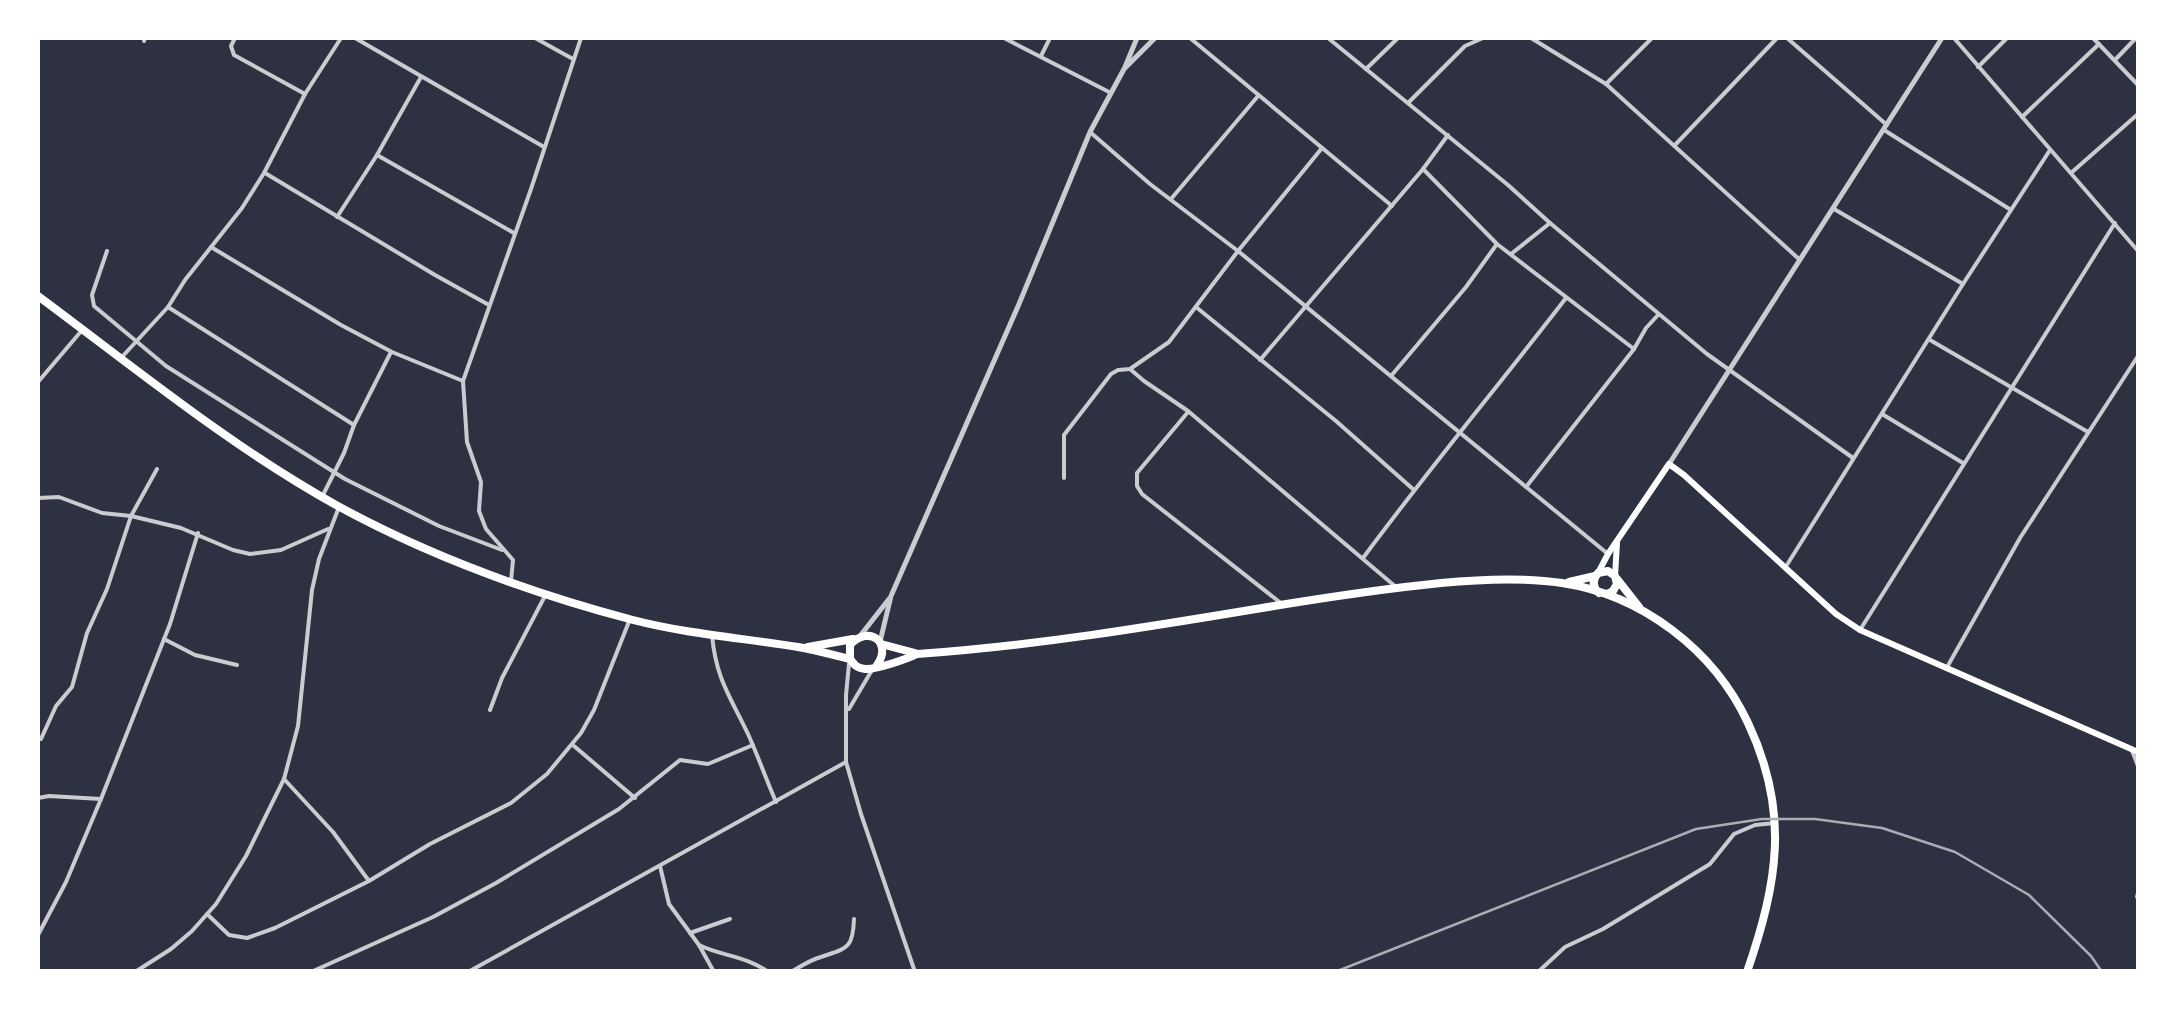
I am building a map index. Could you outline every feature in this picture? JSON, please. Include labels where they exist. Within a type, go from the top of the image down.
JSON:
[{"type":"highway","points":[[38,296],[245,448],[322,497],[445,557],[546,594],[630,618],[803,648],[850,659],[859,668],[899,662],[917,654],[1052,640],[1396,587],[1478,579],[1564,583],[1640,608],[1676,633],[1722,680],[1740,706],[1765,769],[1775,823],[1773,878],[1747,972]]},
{"type":"highway","points":[[1564,583],[1608,571],[1640,608]]},
{"type":"highway","points":[[1597,574],[1593,583],[1601,593]]},
{"type":"highway","points":[[1601,593],[1613,592],[1616,578]]},
{"type":"highway","points":[[803,648],[867,635],[917,654]]},
{"type":"highway","points":[[850,659],[850,645],[857,638]]},
{"type":"highway","points":[[874,667],[883,654],[880,643]]},
{"type":"main road","points":[[1597,574],[1669,464],[1836,614],[1860,630],[2134,750]]},
{"type":"main road","points":[[1616,578],[1617,542]]},
{"type":"street","points":[[235,38],[234,55],[305,94]]},
{"type":"street","points":[[121,359],[168,306],[242,208],[340,38]]},
{"type":"street","points":[[355,38],[544,147]]},
{"type":"street","points":[[535,38],[573,59]]},
{"type":"street","points":[[511,581],[513,560],[486,529],[479,511],[481,482],[467,442],[463,380],[581,38]]},
{"type":"street","points":[[1004,38],[1111,93]]},
{"type":"street","points":[[1041,56],[1050,38]]},
{"type":"street","points":[[880,643],[891,596],[1090,132],[1137,38]]},
{"type":"street","points":[[1124,70],[1155,38]]},
{"type":"street","points":[[1190,38],[1392,206]]},
{"type":"street","points":[[1328,38],[1508,184],[1729,372],[1853,458]]},
{"type":"street","points":[[1366,69],[1398,38]]},
{"type":"street","points":[[1408,103],[1465,46],[1483,38]]},
{"type":"street","points":[[1530,38],[1606,84],[1800,260]]},
{"type":"street","points":[[1606,84],[1652,38]]},
{"type":"street","points":[[1675,145],[1777,38]]},
{"type":"street","points":[[1787,38],[1885,128],[2012,210]]},
{"type":"street","points":[[1669,464],[1942,38]]},
{"type":"street","points":[[1954,38],[2138,250]]},
{"type":"street","points":[[1978,67],[2007,38]]},
{"type":"street","points":[[2093,38],[2138,85]]},
{"type":"street","points":[[2115,60],[2136,38]]},
{"type":"street","points":[[2022,116],[2099,44]]},
{"type":"street","points":[[336,217],[422,77]]},
{"type":"street","points":[[1171,199],[1258,96]]},
{"type":"street","points":[[2071,173],[2138,114]]},
{"type":"street","points":[[1090,132],[1608,554]]},
{"type":"street","points":[[1260,360],[1448,135]]},
{"type":"street","points":[[1064,478],[1062,442],[1068,427],[1111,374],[1130,368],[1169,342],[1322,148]]},
{"type":"street","points":[[1785,568],[2050,150]]},
{"type":"street","points":[[376,155],[514,233]]},
{"type":"street","points":[[1422,170],[1510,255],[1634,349]]},
{"type":"street","points":[[264,173],[490,304]]},
{"type":"street","points":[[1834,209],[1963,284]]},
{"type":"street","points":[[1510,255],[1550,223]]},
{"type":"street","points":[[1860,630],[2115,223]]},
{"type":"street","points":[[1392,376],[1497,244]]},
{"type":"street","points":[[211,247],[392,352],[463,380]]},
{"type":"street","points":[[107,251],[92,295],[94,306],[166,366],[361,488],[439,526],[506,552]]},
{"type":"street","points":[[1362,559],[1566,298]]},
{"type":"street","points":[[168,306],[354,424]]},
{"type":"street","points":[[1196,308],[1414,490]]},
{"type":"street","points":[[1526,487],[1658,314]]},
{"type":"street","points":[[38,382],[83,330]]},
{"type":"street","points":[[1930,340],[2088,432]]},
{"type":"street","points":[[322,497],[392,352]]},
{"type":"street","points":[[1946,669],[2020,538],[2138,356]]},
{"type":"street","points":[[1130,368],[1188,411],[1396,587]]},
{"type":"street","points":[[1188,411],[1137,473],[1136,486],[1282,604]]},
{"type":"street","points":[[1882,414],[1963,463]]},
{"type":"street","points":[[41,739],[56,706],[72,686],[86,633],[107,589],[132,516],[156,469]]},
{"type":"street","points":[[38,498],[59,497],[102,513],[132,516],[198,534],[232,550],[258,554],[289,547],[330,528]]},
{"type":"street","points":[[135,972],[192,931],[225,892],[284,779],[298,726],[312,590],[319,559],[340,506]]},
{"type":"street","points":[[38,935],[102,799],[164,639],[198,534]]},
{"type":"street","points":[[490,710],[502,678],[546,594]]},
{"type":"street","points":[[857,638],[891,596]]},
{"type":"street","points":[[207,914],[229,935],[248,938],[369,881],[430,844],[511,803],[538,782],[573,744],[594,710],[630,618]]},
{"type":"street","points":[[712,635],[716,669],[776,802]]},
{"type":"street","points":[[164,639],[196,655],[236,665]]},
{"type":"street","points":[[850,659],[846,762],[915,972]]},
{"type":"street","points":[[847,714],[874,667]]},
{"type":"street","points":[[573,744],[635,798]]},
{"type":"street","points":[[311,972],[479,892],[619,810],[680,760],[708,764],[752,745]]},
{"type":"street","points":[[2134,750],[2138,766]]},
{"type":"street","points":[[468,972],[846,762]]},
{"type":"street","points":[[284,779],[333,832],[369,881]]},
{"type":"street","points":[[38,798],[102,799]]},
{"type":"street","points":[[1538,972],[1565,947],[1603,929],[1710,864],[1734,834],[1754,825],[1775,823]]},
{"type":"street","points":[[660,866],[670,904],[714,972]]},
{"type":"street","points":[[690,933],[730,919]]},
{"type":"street","points":[[791,972],[845,949],[852,939],[854,919]]},
{"type":"street","points":[[698,945],[756,963],[768,972]]},
{"type":"railway","points":[[1335,972],[1696,829],[1762,819],[1815,819],[1882,828],[1955,852],[2029,895],[2091,956],[2102,972]]}]
